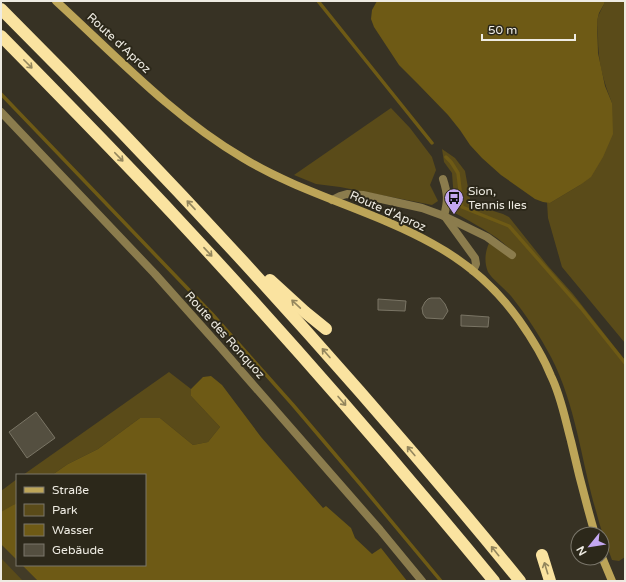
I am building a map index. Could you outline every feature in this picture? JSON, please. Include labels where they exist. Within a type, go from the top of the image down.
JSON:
[{"type":"highway","points":[[1,9],[133,143],[261,280],[366,399],[520,581]]},
{"type":"highway","points":[[1,36],[137,176],[260,308],[413,483],[494,581]]},
{"type":"highway","points":[[206,221],[305,312],[326,329]]},
{"type":"highway","points":[[542,555],[550,581]]},
{"type":"street","name":"Route d'Aproz","points":[[56,1],[149,88],[186,120],[205,134],[244,160],[332,200],[399,227],[433,244],[473,271],[501,298],[519,320],[537,348],[552,377],[564,412],[582,490],[593,526]]},
{"type":"street","name":"Route des Ronquoz","points":[[1,112],[154,274],[211,337],[380,530],[422,581]]},
{"type":"street","points":[[443,179],[447,190],[448,204],[444,216]]},
{"type":"street","points":[[332,200],[347,194],[363,195],[422,208],[444,216],[487,237],[512,255]]},
{"type":"street","points":[[444,216],[475,258],[476,264],[473,271]]},
{"type":"street","points":[[606,566],[612,581]]},
{"type":"shaded area","points":[[1,544],[16,559],[16,566],[23,566],[38,581],[1,581]]},
{"type":"green space","points":[[605,1],[625,1],[625,343],[562,267],[548,218],[547,202],[550,203],[580,185],[612,103],[602,71],[598,46],[597,21]]},
{"type":"green space","points":[[391,108],[410,128],[432,157],[436,170],[430,185],[438,201],[432,205],[340,187],[316,184],[294,175]]},
{"type":"green space","points":[[442,149],[455,158],[465,171],[471,204],[509,217],[625,360],[625,557],[619,561],[612,560],[610,554],[610,526],[600,526],[572,413],[551,357],[537,333],[511,296],[492,278],[488,272],[486,257],[489,243],[513,259],[514,253],[493,236],[455,213],[452,173],[444,162]]},
{"type":"green space","points":[[169,372],[191,389],[191,396],[220,427],[208,442],[193,445],[160,418],[140,418],[98,449],[68,464],[53,474],[24,474]]},
{"type":"green space","points":[[16,480],[16,504],[14,505],[16,510],[16,559],[1,544],[1,491]]},
{"type":"green space","points":[[1,558],[23,581],[1,581]]},
{"type":"water","points":[[377,1],[605,1],[597,21],[598,53],[605,86],[612,103],[613,134],[603,157],[591,177],[550,203],[535,199],[501,175],[482,158],[470,145],[448,115],[399,65],[374,27],[371,19],[372,10]]},
{"type":"water","points":[[211,376],[222,385],[261,437],[323,508],[326,506],[351,528],[355,538],[372,554],[381,548],[407,581],[38,581],[23,566],[146,566],[146,474],[53,474],[68,464],[98,449],[140,418],[160,418],[193,445],[208,442],[220,427],[191,396],[191,389],[203,377]]},
{"type":"water","points":[[16,504],[16,559],[1,544],[1,512]]},
{"type":"building","points":[[431,298],[440,298],[445,304],[448,311],[443,319],[426,318],[423,314],[422,308],[425,302]]},
{"type":"building","points":[[378,299],[406,301],[405,311],[378,310]]},
{"type":"building","points":[[461,315],[489,317],[488,327],[461,326]]},
{"type":"building","points":[[36,412],[55,438],[27,458],[9,432]]},
{"type":"waterway","points":[[318,1],[432,143]]},
{"type":"waterway","points":[[1,94],[212,314],[293,405],[441,581]]},
{"type":"waterway","points":[[446,157],[458,173],[462,207],[509,226],[581,308],[625,363]]},
{"type":"place","name":"Sion, Tennis Iles","points":[[454,215]]}]
